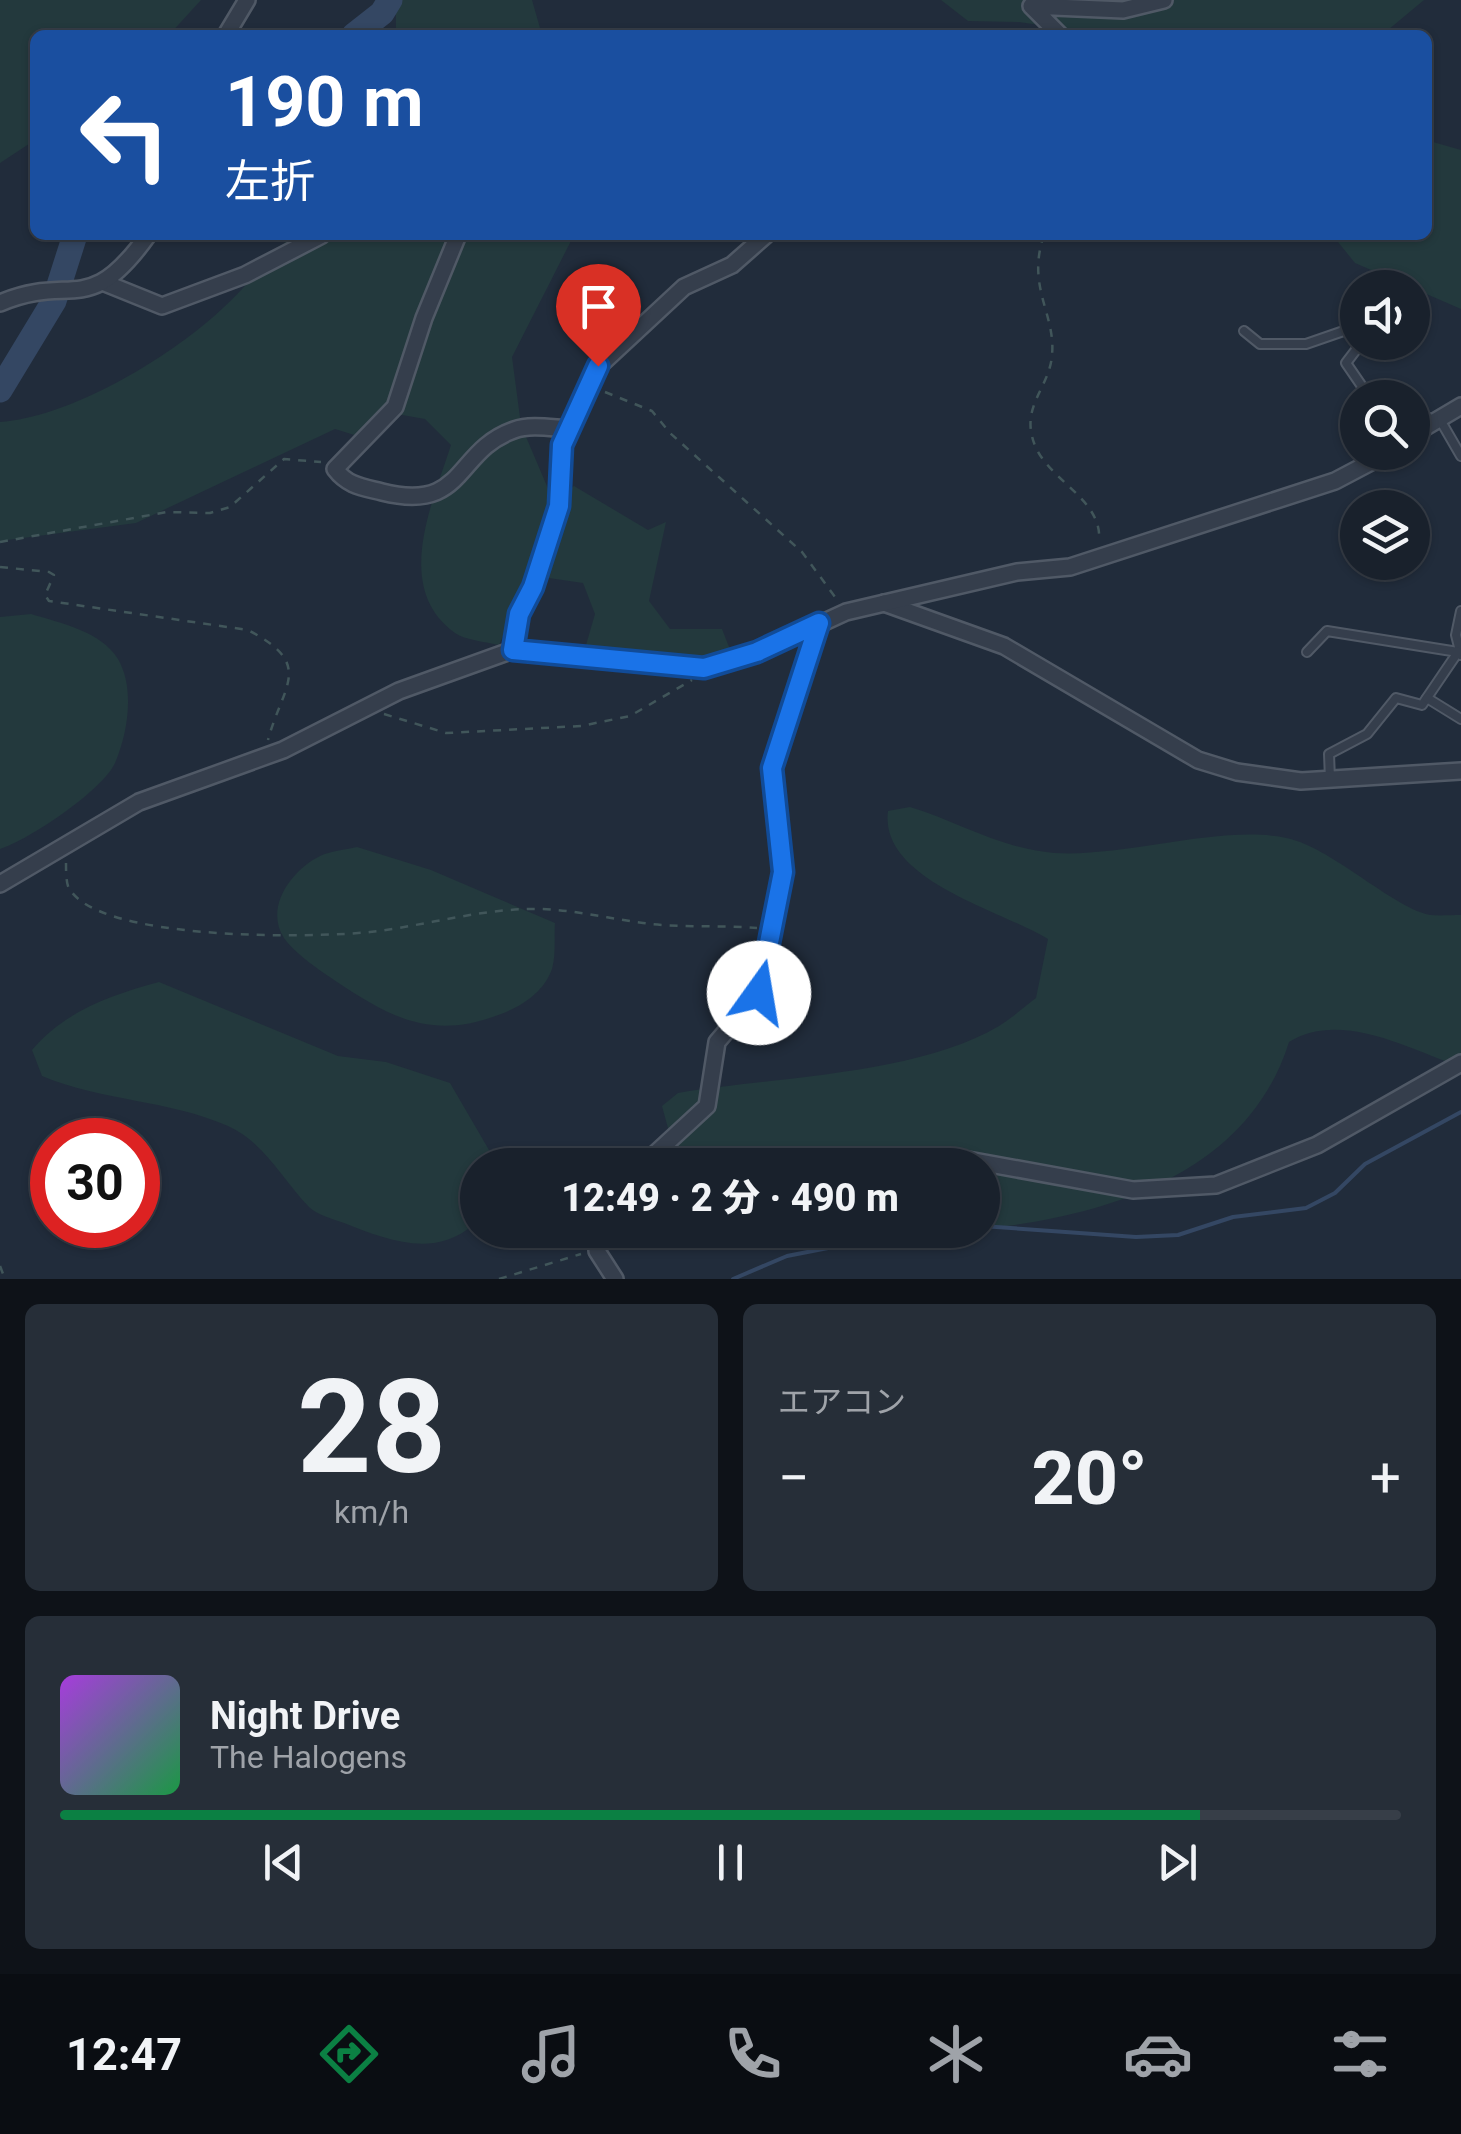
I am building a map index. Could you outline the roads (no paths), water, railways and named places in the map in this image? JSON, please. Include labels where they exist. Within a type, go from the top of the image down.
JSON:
[{"type":"street","points":[[229,30],[247,0]]},
{"type":"street","points":[[1055,30],[1031,6],[1123,10],[1164,0]]},
{"type":"street","points":[[0,303],[22,294],[80,292],[105,283],[144,240]]},
{"type":"street","points":[[105,283],[162,306],[246,275],[312,240]]},
{"type":"street","points":[[456,240],[424,318],[396,407],[336,469],[346,483],[402,497],[432,496],[450,485],[488,446],[514,430],[568,429]]},
{"type":"street","points":[[513,650],[519,614],[533,587],[559,506],[562,445],[598,366],[639,324],[684,287],[732,264],[760,240]]},
{"type":"street","points":[[1430,423],[1461,406]]},
{"type":"street","points":[[0,884],[63,843],[139,802],[264,756],[370,705],[513,650],[704,668],[757,652],[846,612],[1017,572],[1070,567],[1335,481],[1356,470]]},
{"type":"street","points":[[884,603],[1004,646],[1198,760],[1237,772],[1301,781],[1461,771]]},
{"type":"street","points":[[661,1148],[707,1106],[717,1042],[759,993],[783,872],[772,768],[819,623]]},
{"type":"street","points":[[1000,1166],[1134,1190],[1216,1185],[1317,1145],[1461,1062]]},
{"type":"street","points":[[598,1248],[615,1279]]},
{"type":"lane","points":[[1244,331],[1260,344],[1306,344],[1340,332]]},
{"type":"lane","points":[[1430,417],[1436,419],[1461,456]]},
{"type":"lane","points":[[1330,779],[1329,754],[1368,734],[1396,698],[1422,705],[1460,653],[1461,610]]},
{"type":"lane","points":[[1308,652],[1327,630],[1460,653]]},
{"type":"lane","points":[[1427,698],[1461,719]]},
{"type":"waterway","points":[[360,30],[382,13],[390,0]]},
{"type":"waterway","points":[[0,390],[54,301],[73,240]]},
{"type":"waterway","points":[[1000,1227],[1136,1237],[1178,1235],[1233,1217],[1306,1208],[1335,1193],[1365,1164],[1461,1112]]},
{"type":"waterway","points":[[733,1279],[787,1256],[828,1248]]}]
